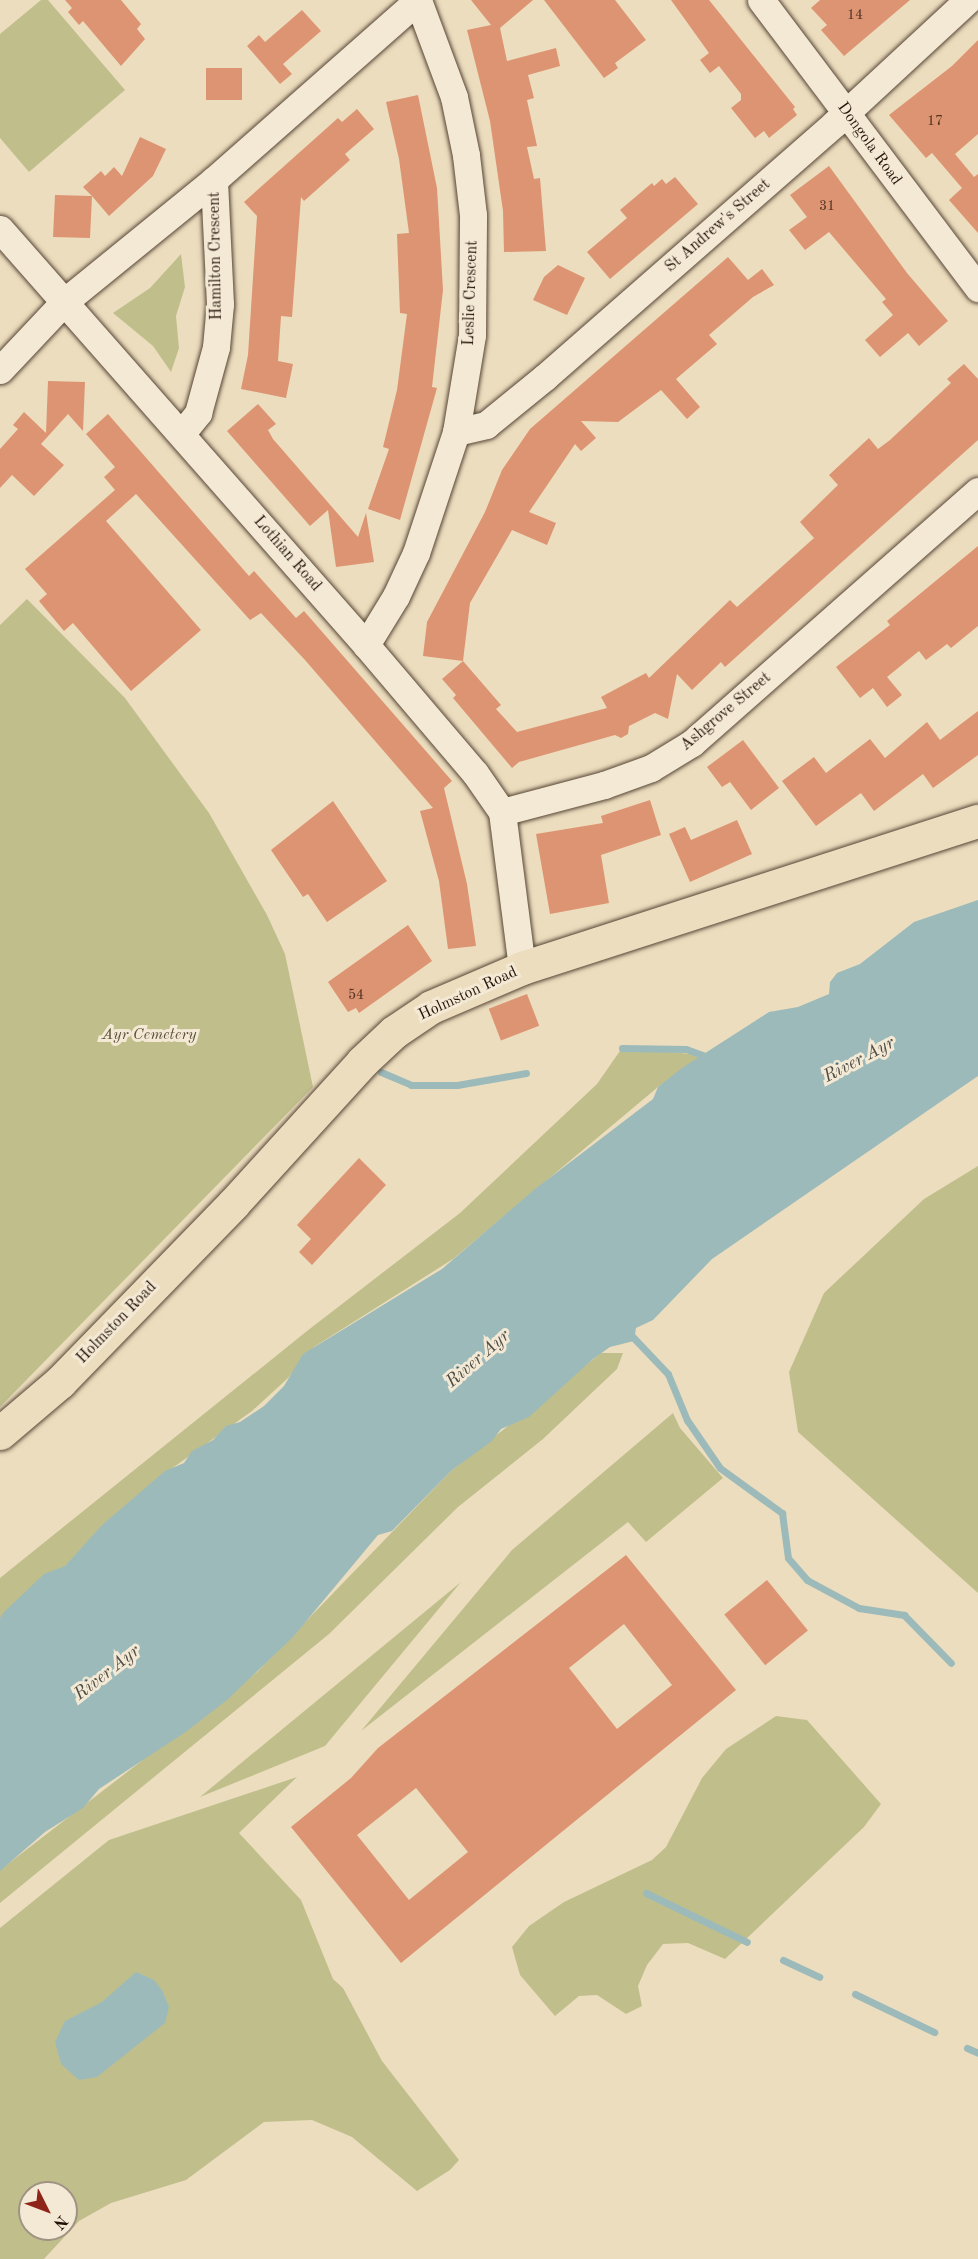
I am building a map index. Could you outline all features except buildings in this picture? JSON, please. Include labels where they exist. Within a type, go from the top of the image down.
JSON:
[{"type":"main road","name":"Holmston Road","points":[[0,1433],[60,1382],[394,1032],[431,1008],[522,968],[978,820]]},
{"type":"street","points":[[0,370],[64,302],[214,180],[418,0]]},
{"type":"street","name":"Leslie Crescent","points":[[366,645],[396,596],[416,553],[456,432],[472,335],[473,215],[454,97],[418,0]]},
{"type":"street","name":"Dongola Road","points":[[761,0],[978,288]]},
{"type":"street","name":"St Andrew's Street","points":[[456,432],[486,425],[846,112],[968,0]]},
{"type":"street","name":"Hamilton Crescent","points":[[182,433],[198,413],[216,347],[220,304],[214,180]]},
{"type":"street","name":"Lothian Road","points":[[0,229],[182,433],[366,645],[476,773],[502,812]]},
{"type":"street","name":"Ashgrove Street","points":[[502,812],[604,785],[651,768],[692,743],[978,491]]},
{"type":"street","points":[[502,812],[522,968]]},
{"type":"green space","points":[[41,0],[48,0],[125,90],[29,172],[0,138],[0,34]]},
{"type":"green space","points":[[181,254],[185,287],[176,316],[179,348],[171,372],[153,346],[113,313],[150,288]]},
{"type":"green space","name":"Ayr Cemetery","points":[[27,599],[125,698],[209,813],[267,915],[285,954],[313,1087],[0,1407],[0,625]]},
{"type":"green space","points":[[622,1048],[704,1055],[658,1087],[453,1259],[314,1347],[288,1378],[252,1411],[153,1482],[65,1566],[0,1621],[0,1578],[307,1331],[460,1213],[597,1084]]},
{"type":"green space","points":[[978,1166],[978,1593],[798,1432],[789,1372],[824,1293],[924,1199]]},
{"type":"green space","points":[[601,1353],[623,1353],[617,1369],[543,1439],[458,1507],[329,1634],[0,1903],[0,1870],[257,1672],[452,1470]]},
{"type":"green space","points":[[673,1413],[680,1428],[723,1478],[646,1542],[628,1522],[361,1731],[512,1550]]},
{"type":"green space","points":[[461,1582],[325,1746],[200,1797]]},
{"type":"green space","points":[[776,1716],[807,1720],[881,1804],[864,1827],[725,1959],[688,1943],[663,1944],[647,1965],[638,1986],[642,2006],[626,2014],[597,1995],[579,1996],[555,2016],[520,1975],[512,1947],[529,1926],[564,1902],[652,1860],[666,1847],[702,1778],[726,1749]]},
{"type":"green space","points":[[297,1777],[239,1833],[301,1900],[333,1979],[343,1988],[382,2061],[459,2160],[450,2170],[417,2191],[352,2137],[312,2120],[264,2122],[186,2180],[111,2203],[78,2222],[78,2181],[18,2181],[18,2241],[61,2241],[44,2259],[0,2259],[0,1928],[109,1840]]},
{"type":"water","name":"River Ayr","points":[[978,900],[978,1076],[712,1259],[653,1320],[636,1328],[634,1341],[610,1347],[593,1359],[529,1417],[501,1429],[492,1441],[452,1470],[392,1531],[378,1535],[293,1637],[227,1700],[187,1731],[99,1789],[83,1808],[45,1832],[0,1871],[0,1618],[4,1612],[44,1574],[65,1566],[102,1525],[165,1471],[184,1463],[192,1451],[213,1440],[226,1426],[240,1422],[264,1406],[284,1386],[303,1354],[442,1269],[535,1189],[653,1099],[658,1087],[682,1068],[769,1012],[798,1007],[829,994],[830,982],[837,973],[860,964],[914,922]]},
{"type":"water","points":[[136,1972],[154,1980],[162,1990],[169,2007],[165,2023],[97,2077],[79,2080],[61,2064],[55,2042],[65,2021],[102,2002]]},
{"type":"waterway","points":[[622,1048],[686,1049],[711,1058]]},
{"type":"waterway","points":[[381,1072],[411,1085],[457,1085],[526,1073]]},
{"type":"waterway","points":[[630,1334],[668,1374],[687,1420],[720,1468],[782,1513],[788,1558],[807,1580],[859,1608],[904,1615],[951,1663]]},
{"type":"waterway","points":[[646,1893],[747,1942]]},
{"type":"waterway","points":[[783,1960],[819,1977]]},
{"type":"waterway","points":[[855,1994],[934,2032]]},
{"type":"waterway","points":[[967,2048],[978,2053]]}]
